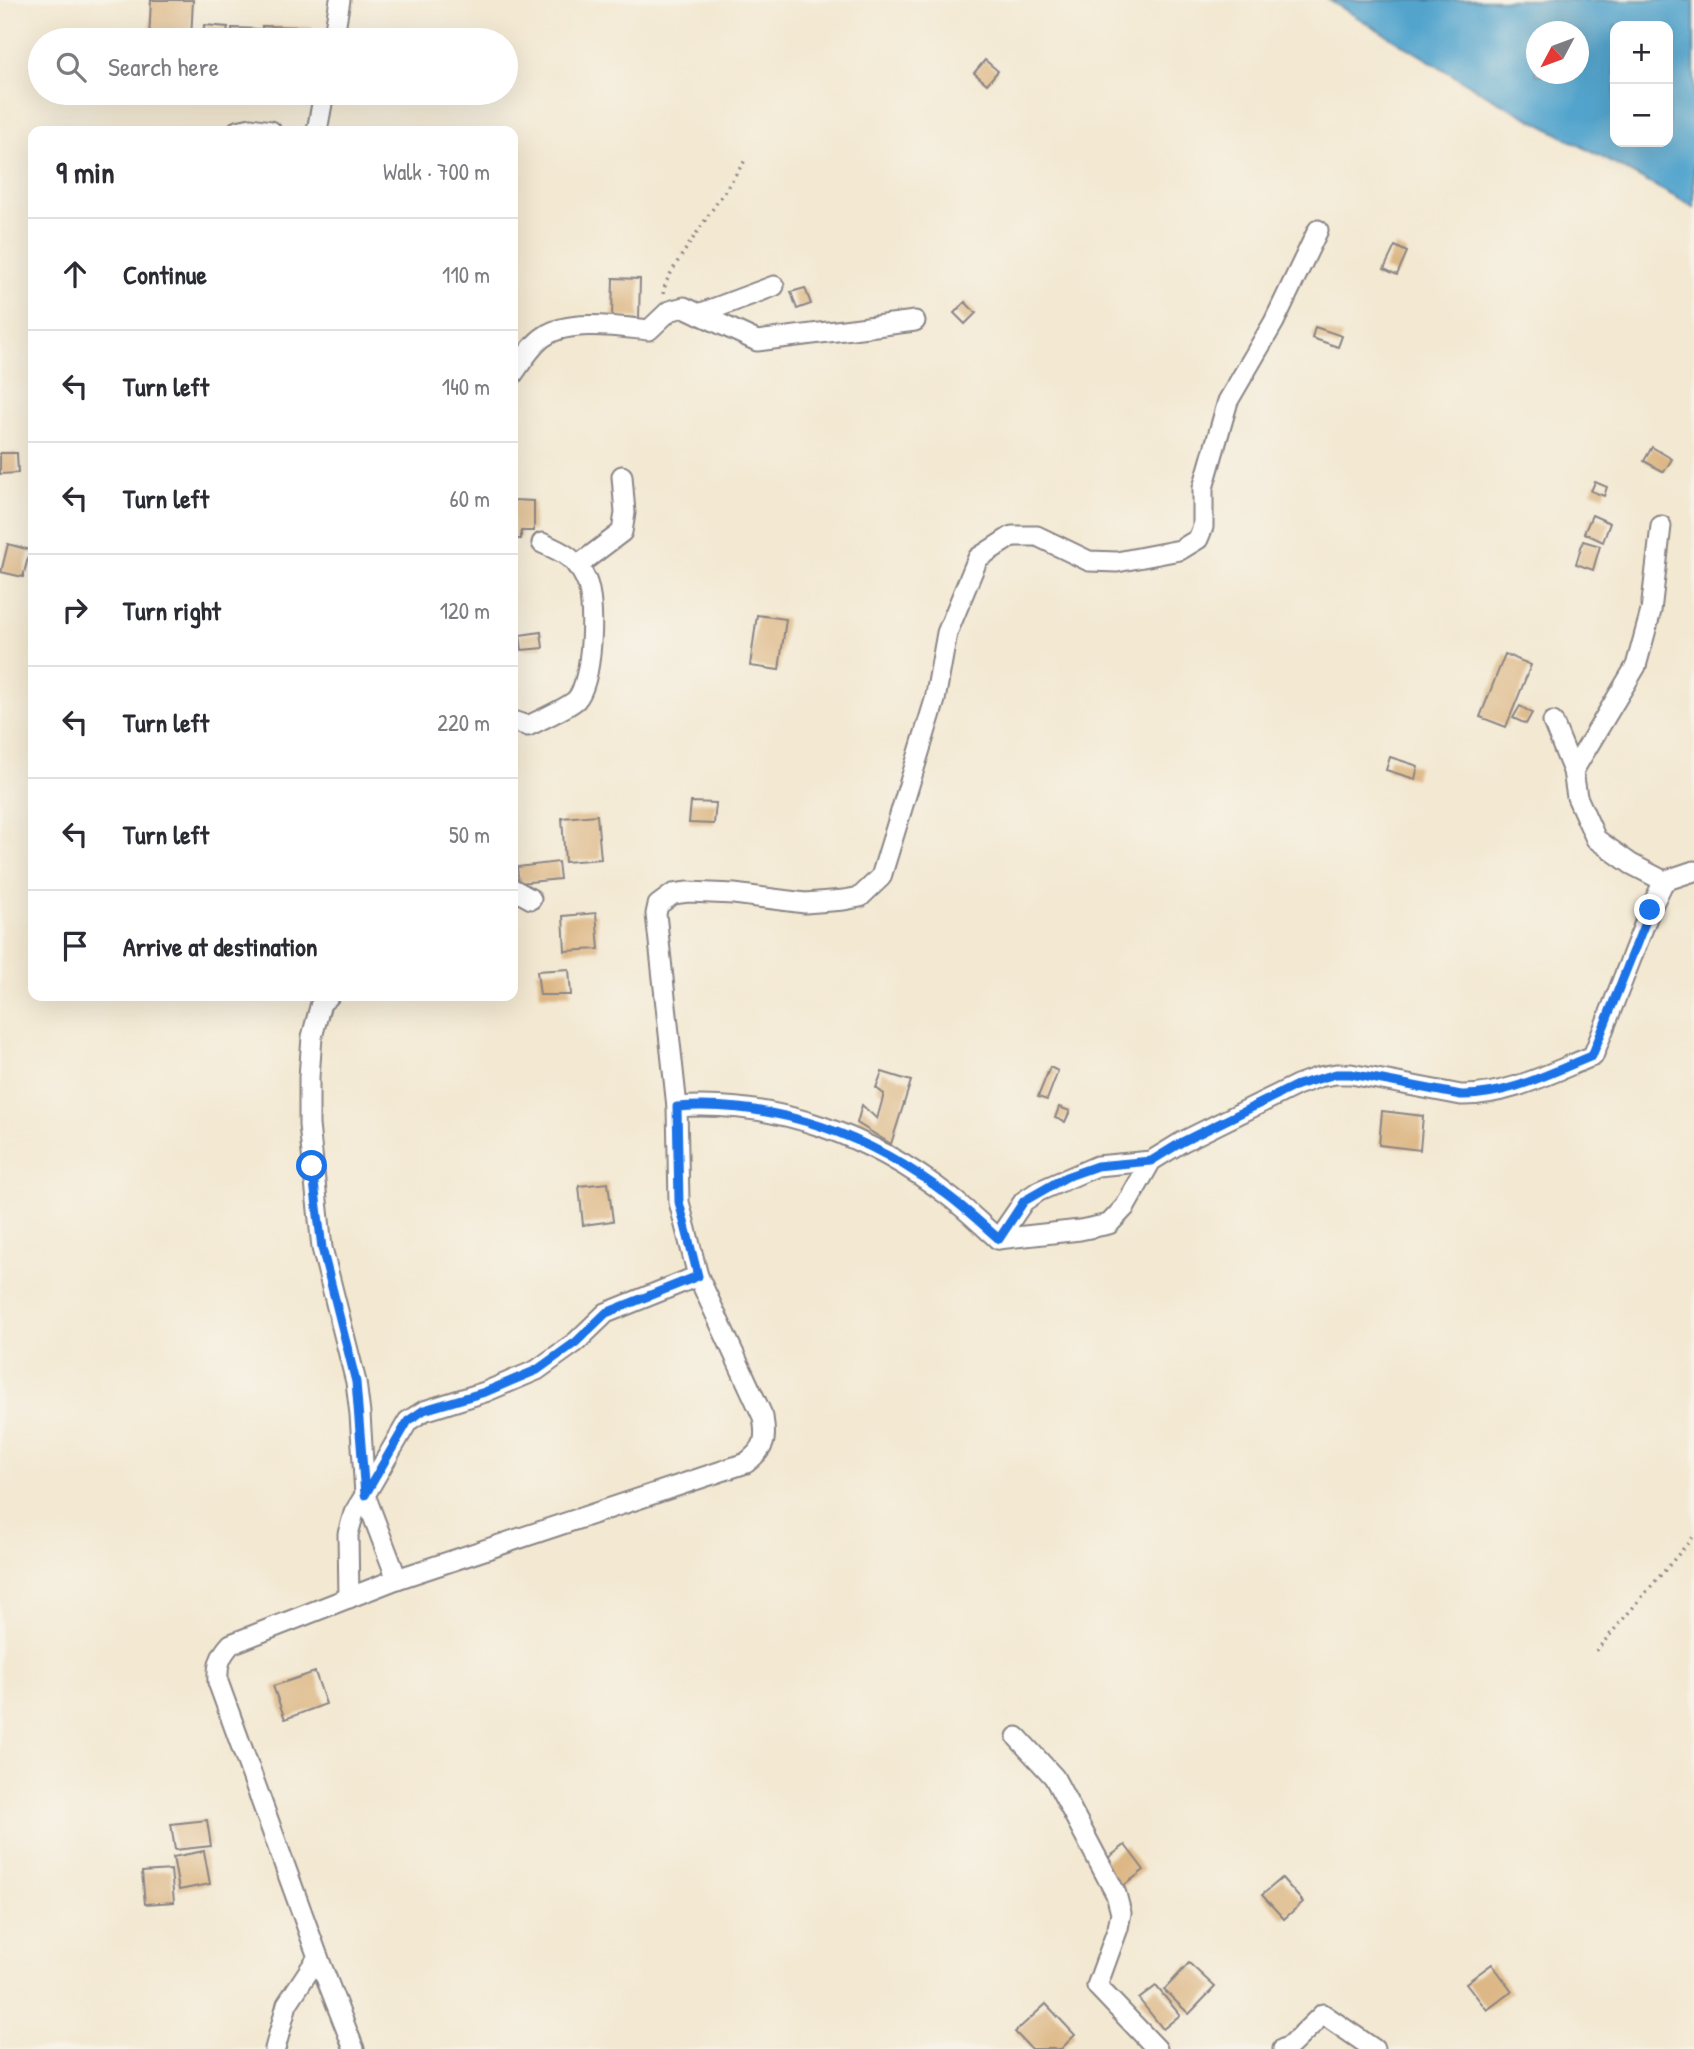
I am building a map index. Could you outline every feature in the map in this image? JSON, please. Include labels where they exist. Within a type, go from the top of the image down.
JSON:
[{"type":"street","points":[[335,28],[340,0]]},
{"type":"street","points":[[318,126],[322,105]]},
{"type":"street","points":[[354,2049],[218,1682],[217,1668],[221,1656],[231,1644],[397,1579],[746,1463],[760,1452],[766,1436],[763,1417],[698,1276],[679,1202],[677,1107],[656,914],[658,905],[673,894],[688,892],[734,894],[805,903],[860,897],[872,888],[881,877],[925,737],[935,700],[947,633],[978,558],[1012,536],[1037,536],[1088,561],[1116,562],[1180,550],[1198,539],[1203,527],[1203,488],[1228,401],[1274,322],[1318,230]]},
{"type":"street","points":[[699,314],[774,286]]},
{"type":"street","points":[[518,368],[542,338],[557,328],[604,326],[649,330],[669,311],[684,307],[757,341],[915,321]]},
{"type":"street","points":[[577,566],[622,532],[625,513],[622,475]]},
{"type":"street","points":[[1573,771],[1636,666],[1651,611],[1661,526]]},
{"type":"street","points":[[518,723],[528,726],[576,699],[586,676],[591,652],[592,617],[587,581],[569,555],[542,543]]},
{"type":"street","points":[[1553,722],[1573,771],[1577,797],[1596,839],[1631,864],[1664,881],[1694,871]]},
{"type":"street","points":[[999,1239],[1024,1201],[1066,1177],[1097,1166],[1151,1161],[1182,1142],[1297,1085],[1319,1077],[1351,1074],[1479,1096],[1517,1086],[1592,1056],[1664,881]]},
{"type":"street","points":[[518,892],[531,899]]},
{"type":"street","points":[[323,1001],[312,1037],[309,1077],[309,1125],[322,1248],[356,1382],[365,1495],[397,1579]]},
{"type":"street","points":[[677,1107],[711,1105],[745,1108],[787,1115],[825,1126],[905,1165],[950,1197],[999,1239],[1080,1230],[1108,1224],[1125,1207],[1151,1161]]},
{"type":"street","points":[[349,1598],[348,1534],[354,1513],[408,1421],[424,1410],[485,1392],[537,1370],[576,1342],[606,1313],[698,1276]]},
{"type":"street","points":[[1017,1737],[1054,1777],[1116,1894],[1121,1913],[1118,1928],[1097,1986],[1157,2049]]},
{"type":"street","points":[[275,2049],[286,2004],[318,1957]]},
{"type":"street","points":[[1283,2049],[1290,2046],[1323,2014],[1374,2049]]},
{"type":"path","points":[[669,311],[662,299],[666,282],[746,159]]},
{"type":"path","points":[[1596,1651],[1694,1536]]},
{"type":"water","points":[[1329,0],[1694,0],[1694,207],[1486,95]]},
{"type":"building","points":[[151,0],[193,0],[192,28],[150,28]]},
{"type":"building","points":[[204,25],[228,27],[228,28],[204,28]]},
{"type":"building","points":[[262,26],[313,27],[313,28]]},
{"type":"building","points":[[985,60],[998,71],[987,84],[974,73]]},
{"type":"building","points":[[1395,246],[1407,252],[1397,275],[1384,269]]},
{"type":"building","points":[[613,278],[640,279],[639,318],[612,317]]},
{"type":"building","points":[[805,288],[811,304],[797,309],[791,292]]},
{"type":"building","points":[[965,302],[976,313],[965,324],[954,313]]},
{"type":"building","points":[[1315,327],[1342,336],[1338,347],[1312,338]]},
{"type":"building","points":[[1652,447],[1672,459],[1664,472],[1644,461]]},
{"type":"building","points":[[0,453],[17,453],[18,473],[0,474]]},
{"type":"building","points":[[1595,482],[1607,487],[1604,496],[1591,491]]},
{"type":"building","points":[[518,500],[534,501],[534,531],[521,531],[521,539],[518,539]]},
{"type":"building","points":[[1592,515],[1610,523],[1603,542],[1584,533]]},
{"type":"building","points":[[1583,541],[1600,546],[1593,570],[1576,564]]},
{"type":"building","points":[[8,544],[28,549],[23,577],[1,572]]},
{"type":"building","points":[[757,615],[786,619],[779,670],[750,666]]},
{"type":"building","points":[[541,632],[543,648],[522,650],[520,635]]},
{"type":"building","points":[[1505,654],[1531,665],[1506,727],[1480,717]]},
{"type":"building","points":[[1520,706],[1532,713],[1526,724],[1513,718]]},
{"type":"building","points":[[1390,757],[1418,766],[1415,779],[1386,770]]},
{"type":"building","points":[[691,802],[716,803],[714,824],[689,823]]},
{"type":"building","points":[[597,815],[601,859],[565,862],[562,818]]},
{"type":"building","points":[[558,862],[560,879],[519,883],[518,867]]},
{"type":"building","points":[[596,913],[599,949],[565,951],[563,916]]},
{"type":"building","points":[[569,969],[571,995],[540,995],[537,971]]},
{"type":"building","points":[[1050,1067],[1058,1071],[1047,1100],[1038,1097]]},
{"type":"building","points":[[882,1072],[911,1081],[891,1144],[857,1123],[862,1105],[877,1119],[884,1094],[876,1088]]},
{"type":"building","points":[[1059,1107],[1070,1111],[1065,1122],[1055,1118]]},
{"type":"building","points":[[1382,1111],[1423,1116],[1420,1150],[1379,1145]]},
{"type":"building","points":[[608,1183],[613,1221],[583,1225],[579,1186]]},
{"type":"building","points":[[315,1672],[326,1704],[285,1719],[273,1686]]},
{"type":"building","points":[[207,1820],[211,1846],[175,1850],[171,1824]]},
{"type":"building","points":[[1125,1845],[1144,1870],[1122,1887],[1103,1862]]},
{"type":"building","points":[[204,1851],[210,1884],[179,1890],[173,1857]]},
{"type":"building","points":[[171,1870],[174,1902],[145,1904],[142,1872]]},
{"type":"building","points":[[1282,1878],[1303,1902],[1284,1919],[1262,1895]]},
{"type":"building","points":[[1189,1963],[1215,1987],[1189,2014],[1164,1990]]},
{"type":"building","points":[[1492,1964],[1512,1991],[1487,2010],[1466,1983]]},
{"type":"building","points":[[1156,1986],[1180,2015],[1163,2029],[1139,1999]]},
{"type":"building","points":[[1046,2004],[1075,2035],[1061,2049],[1031,2049],[1015,2032]]},
{"type":"route","points":[[312,1166],[322,1248],[356,1382],[365,1495],[408,1421],[424,1410],[485,1392],[537,1370],[576,1342],[606,1313],[698,1276],[679,1202],[677,1107],[711,1105],[745,1108],[787,1115],[825,1126],[905,1165],[950,1197],[999,1239],[1024,1201],[1066,1177],[1097,1166],[1151,1161],[1182,1142],[1297,1085],[1319,1077],[1351,1074],[1479,1096],[1517,1086],[1592,1056],[1650,910]]}]
